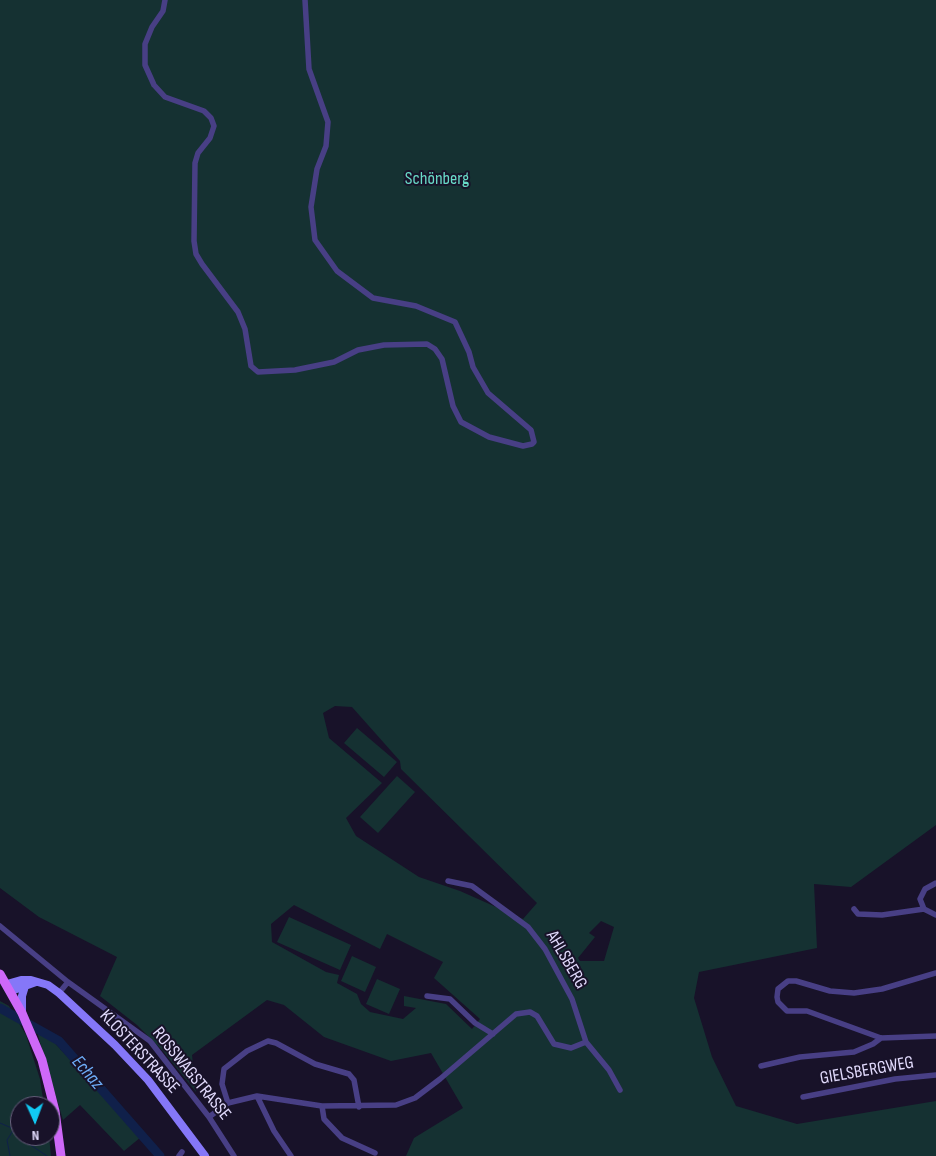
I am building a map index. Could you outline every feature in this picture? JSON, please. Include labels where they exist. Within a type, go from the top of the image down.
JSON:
[{"type":"main road","points":[[0,974],[24,1015],[40,1053],[56,1111],[61,1156]]},
{"type":"main road","name":"KLOSTERSTRASSE","points":[[9,988],[21,980],[48,985],[59,993],[116,1045],[148,1080],[205,1156]]},
{"type":"main road","points":[[9,988],[38,982]]},
{"type":"main road","points":[[24,1015],[22,996],[25,986]]},
{"type":"street","points":[[166,0],[163,11],[152,27],[145,44],[146,65],[154,85],[165,97],[204,111],[212,118],[214,126],[210,138],[198,154],[195,163],[194,241],[196,254],[238,312],[245,329],[251,366],[258,372],[295,370],[334,362],[358,350],[384,345],[428,344],[435,349],[442,360],[453,406],[461,422],[489,437],[529,446],[534,442],[532,430],[488,393],[473,367],[469,352],[455,322],[416,306],[373,298],[337,271],[315,240],[312,208],[316,169],[326,146],[328,122],[309,69],[305,0]]},
{"type":"street","name":"AHLSBERG","points":[[448,881],[472,886],[528,927],[546,949],[572,999],[586,1042]]},
{"type":"street","points":[[924,909],[920,898],[925,889],[936,883]]},
{"type":"street","points":[[854,909],[858,914],[882,915],[924,909],[936,915]]},
{"type":"street","name":"ROSSWAGSTRASSE","points":[[0,926],[68,982],[150,1041],[209,1117],[234,1156]]},
{"type":"street","points":[[936,973],[882,989],[854,993],[830,991],[796,981],[788,981],[778,989],[778,1002],[787,1011],[807,1011],[881,1038],[936,1036]]},
{"type":"street","points":[[59,993],[68,982]]},
{"type":"street","points":[[427,996],[450,999],[475,1022],[493,1034]]},
{"type":"street","points":[[209,1117],[228,1103],[257,1096],[322,1106],[396,1105],[415,1098],[516,1014],[530,1012],[537,1016],[554,1044],[571,1048],[586,1042],[609,1070],[620,1090]]},
{"type":"street","points":[[761,1066],[800,1057],[854,1052],[873,1044],[881,1038]]},
{"type":"street","points":[[228,1103],[222,1084],[224,1069],[247,1051],[268,1041],[276,1043],[314,1064],[348,1074],[354,1080],[359,1107]]},
{"type":"street","name":"GIELSBERGWEG","points":[[803,1097],[894,1079],[936,1075]]},
{"type":"street","points":[[257,1096],[274,1131],[291,1156]]},
{"type":"street","points":[[322,1106],[324,1119],[342,1138],[375,1153]]},
{"type":"green space","name":"Schönberg","points":[[0,0],[936,0],[936,825],[851,887],[814,884],[817,948],[699,972],[694,998],[712,1057],[736,1106],[797,1124],[936,1101],[936,1156],[406,1156],[414,1138],[463,1108],[431,1053],[391,1061],[324,1037],[284,1005],[267,1000],[192,1055],[196,1092],[163,1051],[137,1025],[100,996],[117,957],[39,917],[0,888]],"holes":[[[335,706],[352,707],[400,761],[401,769],[537,903],[523,919],[460,891],[419,877],[356,836],[346,818],[382,783],[329,738],[323,713]],[[294,905],[380,949],[387,934],[443,962],[434,978],[480,1019],[472,1029],[446,1004],[404,996],[404,1006],[416,1008],[403,1019],[370,1012],[361,1004],[357,994],[337,983],[339,975],[326,972],[272,942],[271,924]],[[601,921],[614,927],[604,961],[580,961],[578,958],[595,937],[589,933]]]},
{"type":"green space","points":[[357,728],[397,762],[384,777],[344,743]]},
{"type":"green space","points":[[397,776],[415,792],[378,833],[360,817]]},
{"type":"green space","points":[[289,917],[351,945],[340,970],[277,942]]},
{"type":"green space","points":[[352,956],[376,967],[365,992],[341,981]]},
{"type":"green space","points":[[377,979],[400,989],[389,1014],[366,1004]]},
{"type":"green space","points":[[0,1001],[9,1006],[26,1035],[40,1079],[43,1096],[10,1096],[10,1146],[50,1146],[51,1156],[0,1156]]},
{"type":"green space","points":[[37,1032],[51,1039],[141,1137],[124,1151],[80,1105],[63,1120],[60,1110],[60,1096],[56,1096]]},
{"type":"waterway","name":"Echaz","points":[[0,1008],[59,1041],[160,1156]]},
{"type":"waterway","points":[[0,1123],[14,1129],[20,1138],[47,1156]]},
{"type":"waterway","points":[[10,1135],[7,1140],[10,1156]]}]
